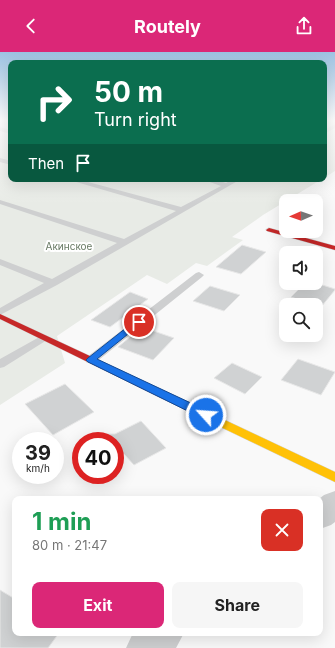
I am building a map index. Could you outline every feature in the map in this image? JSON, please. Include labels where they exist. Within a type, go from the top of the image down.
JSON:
[{"type":"street","points":[[269,230],[335,248]]},
{"type":"street","points":[[0,316],[43,338],[335,476]]},
{"type":"street","points":[[323,514],[335,504]]},
{"type":"street","points":[[145,648],[161,636]]},
{"type":"lane","points":[[80,182],[182,210]]},
{"type":"lane","points":[[218,182],[227,184]]},
{"type":"lane","points":[[0,312],[231,182]]},
{"type":"lane","points":[[0,202],[124,242]]},
{"type":"lane","points":[[0,262],[53,283]]},
{"type":"lane","points":[[91,360],[199,275]]},
{"type":"lane","points":[[0,364],[43,338]]},
{"type":"green space","name":"Акинское","points":[[0,149],[8,149],[8,182],[317,182],[297,194],[279,194],[279,205],[232,237],[243,240],[207,266],[196,263],[167,284],[147,275],[57,336],[65,363],[0,405]]},
{"type":"green space","points":[[327,149],[335,149],[335,171],[327,176]]},
{"type":"building","points":[[242,245],[266,252],[241,274],[216,267]]},
{"type":"building","points":[[323,285],[335,289],[323,305],[323,298],[291,297],[298,290],[323,290]]},
{"type":"building","points":[[210,286],[240,295],[224,311],[193,301]]},
{"type":"building","points":[[130,292],[148,299],[110,327],[91,320]]},
{"type":"building","points":[[142,327],[174,338],[153,360],[118,347]]},
{"type":"building","points":[[298,359],[335,372],[321,395],[281,380]]},
{"type":"building","points":[[232,363],[262,377],[245,394],[214,378]]},
{"type":"building","points":[[65,384],[94,412],[58,432],[50,432],[25,404]]},
{"type":"building","points":[[141,421],[166,448],[134,465],[124,454],[124,432],[119,432]]},
{"type":"building","points":[[0,590],[12,597],[12,636],[57,636],[48,648],[0,648]]},
{"type":"traffic: slow","points":[[210,417],[335,477]]},
{"type":"traffic: jam","points":[[269,230],[335,248]]},
{"type":"traffic: jam","points":[[0,316],[210,417]]},
{"type":"route","points":[[139,322],[91,360],[206,415]]}]
